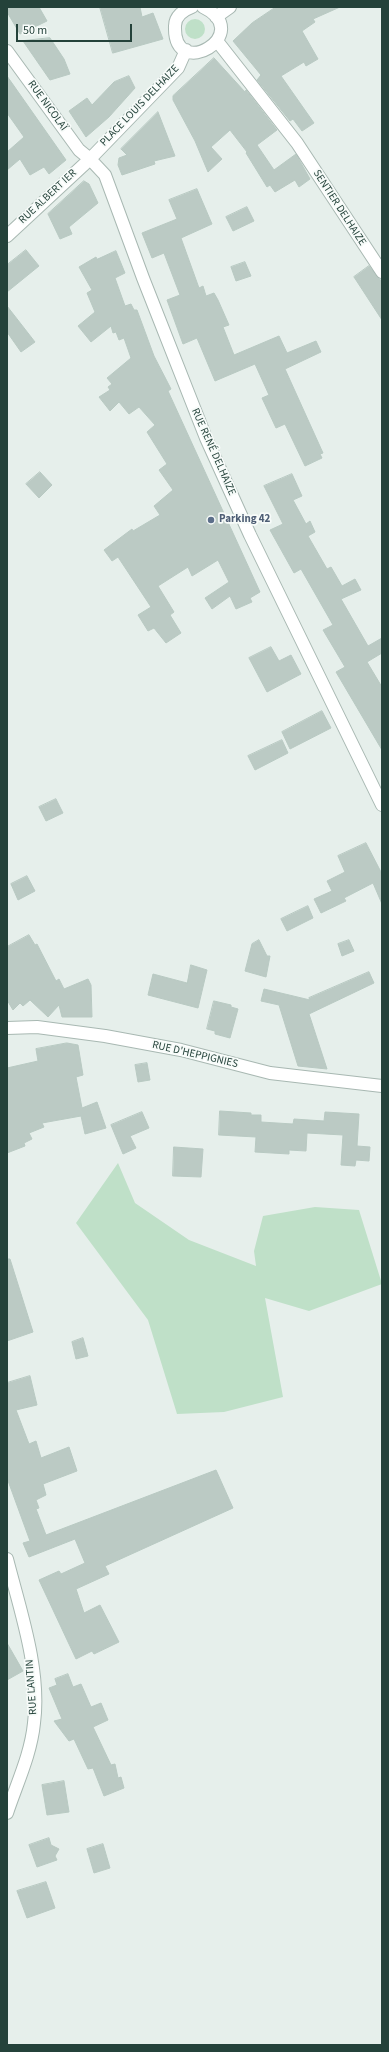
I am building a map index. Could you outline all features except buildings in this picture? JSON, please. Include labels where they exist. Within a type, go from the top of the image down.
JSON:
[{"type":"street","points":[[192,7],[177,10],[175,35],[178,42],[186,50],[204,52],[217,41],[220,31],[216,17],[212,11],[203,7]]},
{"type":"street","points":[[216,17],[230,7]]},
{"type":"street","name":"SENTIER DELHAIZE","points":[[217,41],[297,143],[382,272]]},
{"type":"street","name":"PLACE LOUIS DELHAIZE","points":[[90,158],[178,68],[186,50]]},
{"type":"street","name":"RUE NICOLAÏ","points":[[7,51],[79,150],[90,158]]},
{"type":"street","name":"RUE ALBERT IER","points":[[7,236],[90,158]]},
{"type":"street","name":"RUE RENÉ DELHAIZE","points":[[90,158],[105,176],[187,394],[206,438],[272,581],[382,805]]},
{"type":"street","name":"RUE D'HEPPIGNIES","points":[[7,1028],[37,1027],[105,1036],[181,1050],[270,1073],[382,1086]]},
{"type":"street","name":"RUE LANTIN","points":[[7,1559],[30,1653],[36,1706],[31,1744],[7,1813]]},
{"type":"green space","points":[[195,19],[202,22],[205,29],[202,36],[195,39],[188,36],[185,29],[188,22]]},
{"type":"green space","points":[[118,1163],[135,1203],[189,1240],[256,1266],[254,1251],[263,1216],[315,1207],[359,1210],[382,1284],[309,1311],[265,1298],[283,1397],[224,1412],[177,1414],[148,1320],[76,1223]]},
{"type":"place","name":"Parking 42","points":[[211,520]]}]
